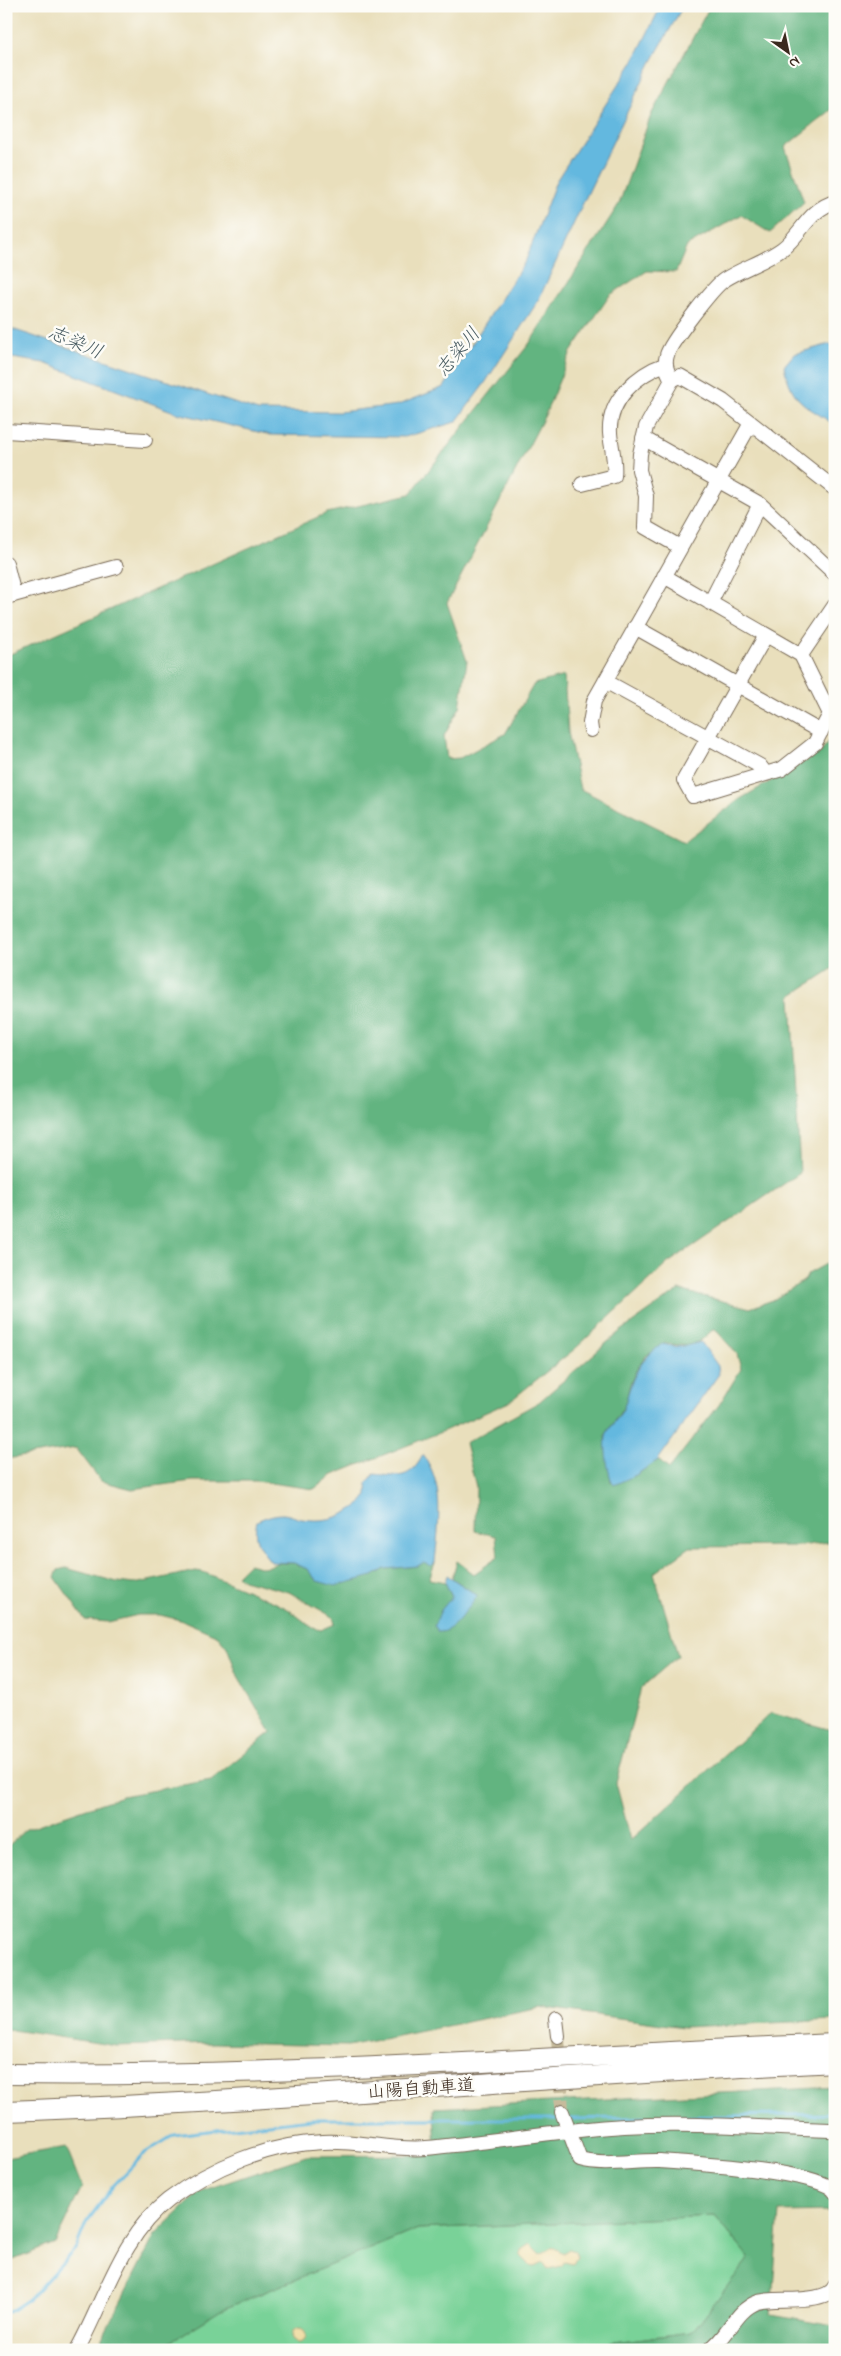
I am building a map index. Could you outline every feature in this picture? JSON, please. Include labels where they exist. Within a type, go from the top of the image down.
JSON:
[{"type":"highway","name":"山陽自動車道","points":[[6,2074],[98,2075],[247,2072],[835,2044]]},
{"type":"highway","name":"山陽自動車道","points":[[6,2111],[255,2100],[640,2072],[835,2062]]},
{"type":"street","points":[[672,380],[666,369],[667,354],[698,309],[723,280],[783,248],[812,215],[826,204],[835,202]]},
{"type":"street","points":[[582,484],[614,476],[615,468],[610,432],[616,405],[628,386],[655,368],[666,364]]},
{"type":"street","points":[[680,547],[645,527],[646,496],[639,470],[646,427],[672,380],[680,376],[723,401],[835,489]]},
{"type":"street","points":[[592,730],[594,701],[751,423]]},
{"type":"street","points":[[6,431],[145,440]]},
{"type":"street","points":[[643,438],[760,504],[835,574]]},
{"type":"street","points":[[710,603],[760,504]]},
{"type":"street","points":[[6,563],[10,596],[116,567]]},
{"type":"street","points":[[664,576],[801,655],[830,714],[814,743],[782,769],[693,796],[684,780],[766,635]]},
{"type":"street","points":[[801,655],[835,605]]},
{"type":"street","points":[[635,628],[821,732]]},
{"type":"street","points":[[605,680],[760,766],[766,774]]},
{"type":"street","points":[[556,2019],[558,2036]]},
{"type":"street","points":[[562,2112],[580,2160],[660,2161],[774,2172],[816,2181],[833,2189],[835,2192]]},
{"type":"street","points":[[77,2350],[132,2241],[147,2219],[167,2201],[205,2175],[246,2158],[294,2146],[324,2142],[376,2147],[424,2148],[621,2126],[667,2124],[835,2130]]},
{"type":"street","points":[[709,2350],[718,2344],[743,2310],[759,2302],[820,2297],[833,2290],[835,2286]]},
{"type":"green space","points":[[710,6],[822,6],[827,9],[835,46],[835,107],[785,147],[804,202],[770,233],[741,215],[687,246],[676,272],[647,271],[610,295],[571,352],[545,415],[447,603],[467,661],[460,707],[444,736],[447,759],[460,758],[505,734],[534,684],[564,676],[568,732],[580,789],[684,841],[740,799],[821,752],[835,731],[835,967],[791,996],[800,1173],[668,1263],[576,1348],[509,1402],[446,1430],[333,1475],[314,1489],[256,1481],[192,1481],[132,1489],[101,1481],[76,1448],[6,1459],[6,656],[327,513],[410,494],[529,344],[619,204],[651,115]]},
{"type":"green space","points":[[835,1259],[835,1541],[800,1546],[690,1547],[654,1573],[678,1656],[641,1688],[616,1783],[631,1840],[771,1713],[835,1731],[835,2020],[683,2027],[540,2007],[348,2046],[214,2043],[117,2046],[6,2029],[6,1848],[26,1829],[122,1796],[211,1780],[271,1732],[238,1676],[227,1647],[218,1636],[184,1621],[160,1615],[138,1615],[108,1622],[85,1620],[55,1577],[58,1570],[66,1568],[117,1582],[134,1584],[196,1571],[203,1572],[274,1602],[288,1609],[313,1628],[321,1630],[335,1624],[333,1617],[289,1592],[243,1580],[237,1575],[248,1564],[264,1568],[278,1563],[294,1563],[307,1569],[317,1581],[373,1576],[385,1569],[418,1566],[424,1562],[430,1565],[435,1563],[429,1579],[445,1582],[452,1597],[441,1610],[442,1632],[457,1621],[478,1596],[452,1578],[457,1561],[474,1574],[498,1557],[496,1536],[475,1531],[476,1487],[465,1443],[539,1402],[618,1333],[679,1290],[750,1308],[773,1300],[805,1280],[808,1274]],"holes":[[[714,1328],[737,1354],[741,1369],[719,1405],[669,1469],[658,1460],[636,1475],[611,1482],[605,1436],[625,1405],[630,1384],[646,1356],[666,1343],[687,1345],[698,1342]]]},
{"type":"green space","points":[[835,2087],[835,2211],[779,2212],[771,2315],[835,2326],[835,2350],[552,2350],[692,2332],[749,2258],[715,2216],[418,2229],[221,2310],[156,2350],[96,2350],[155,2235],[201,2191],[306,2156],[436,2155],[434,2108]]},
{"type":"green space","points":[[66,2147],[82,2187],[55,2243],[6,2263],[6,2158]]},
{"type":"green space","points":[[715,2216],[749,2258],[692,2332],[552,2350],[156,2350],[221,2310],[418,2229]]},
{"type":"sand","points":[[530,2244],[540,2254],[552,2248],[563,2253],[569,2249],[575,2251],[577,2257],[573,2264],[564,2262],[562,2266],[548,2269],[543,2262],[534,2266],[530,2265],[521,2256],[521,2250]]},
{"type":"sand","points":[[299,2328],[304,2330],[306,2335],[304,2340],[299,2342],[294,2340],[292,2335],[294,2330]]},
{"type":"water","points":[[661,6],[683,6],[651,63],[538,301],[485,383],[456,422],[405,437],[271,435],[177,413],[44,363],[6,357],[6,327],[258,411],[339,412],[398,405],[444,387],[526,260],[556,181],[633,62]]},
{"type":"water","points":[[830,344],[835,347],[835,425],[801,402],[791,388],[784,366],[794,354]]},
{"type":"water","points":[[701,1342],[718,1366],[719,1374],[658,1460],[636,1475],[614,1485],[608,1468],[606,1437],[624,1408],[637,1370],[647,1357],[662,1344],[681,1347]]},
{"type":"water","points":[[423,1455],[435,1480],[439,1507],[435,1563],[430,1566],[424,1562],[418,1566],[385,1569],[373,1576],[335,1586],[317,1581],[307,1569],[294,1563],[271,1562],[260,1548],[256,1539],[257,1521],[280,1514],[316,1520],[342,1515],[364,1500],[367,1495],[367,1483],[374,1474],[403,1475],[413,1469]]},
{"type":"water","points":[[447,1575],[478,1596],[455,1624],[444,1631],[438,1632],[434,1626],[441,1610],[452,1597],[445,1582]]},
{"type":"waterway","points":[[569,2119],[835,2114]]},
{"type":"waterway","points":[[9,2312],[29,2299],[76,2248],[86,2223],[113,2186],[145,2153],[174,2135],[311,2119],[561,2119]]},
{"type":"tunnel","points":[[558,2036],[562,2112]]},
{"type":"water label","name":"志染川","points":[[76,341]]},
{"type":"water label","name":"志染川","points":[[457,351]]}]
